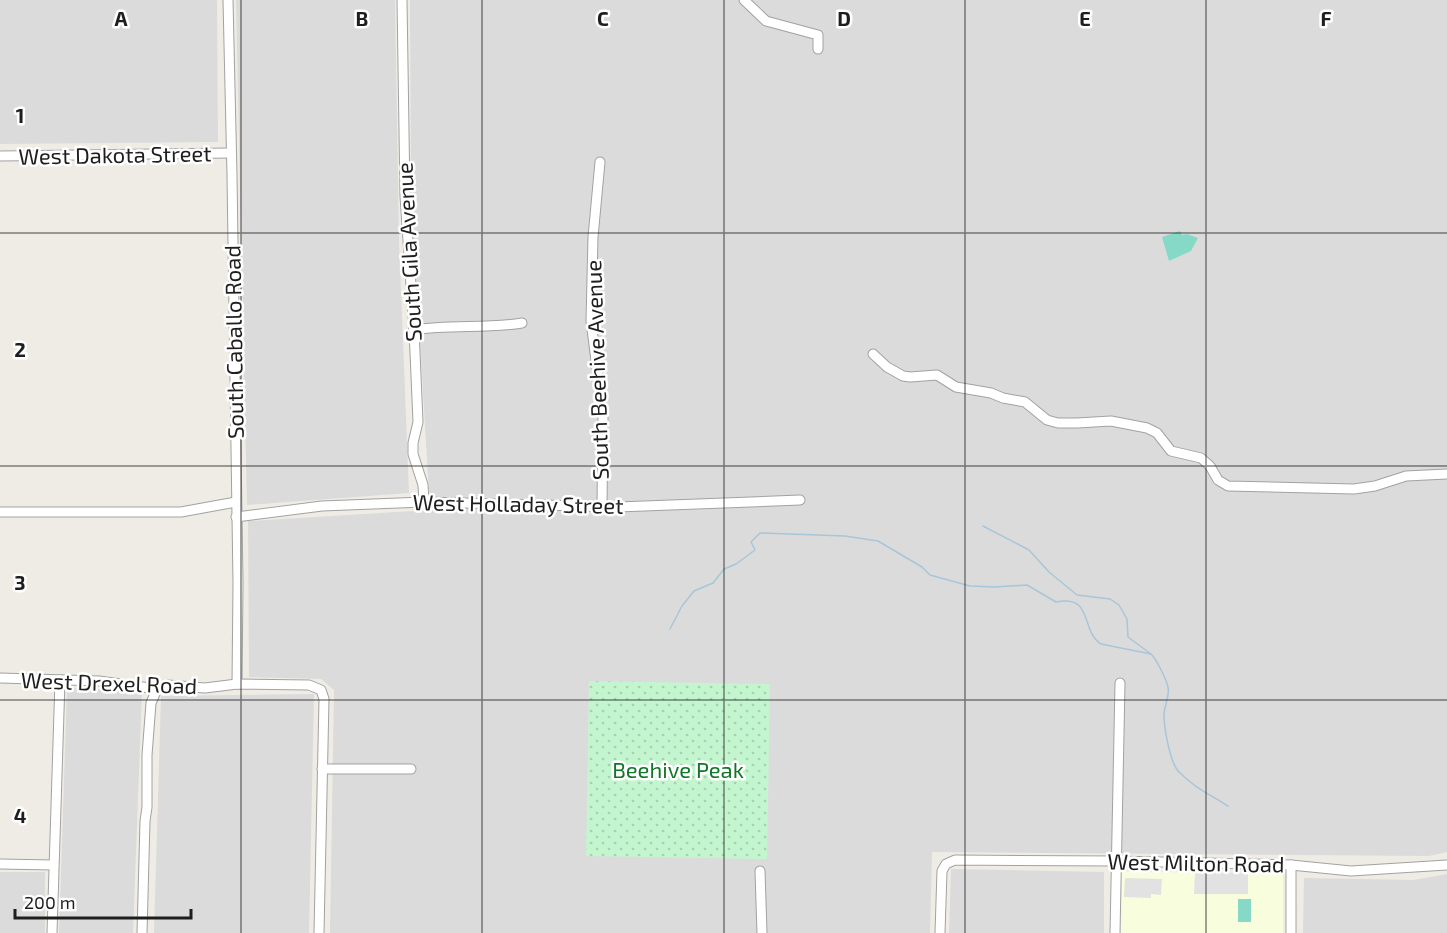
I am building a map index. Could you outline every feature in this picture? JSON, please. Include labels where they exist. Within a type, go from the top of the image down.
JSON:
[{"type":"street","name":"South Caballo Road","points":[[228,0],[237,684]]},
{"type":"street","name":"South Gila Avenue","points":[[402,0],[405,195],[418,422],[413,454],[423,485],[424,502]]},
{"type":"street","points":[[744,0],[766,21],[818,35],[818,50]]},
{"type":"street","name":"West Dakota Street","points":[[0,156],[231,153]]},
{"type":"street","name":"South Beehive Avenue","points":[[600,162],[593,237],[591,321],[603,416],[602,506]]},
{"type":"street","points":[[414,330],[430,327],[497,327],[522,323]]},
{"type":"street","points":[[873,354],[887,367],[903,376],[937,375],[956,387],[1025,402],[1047,420],[1058,423],[1112,421],[1147,428],[1157,434],[1171,451],[1201,458],[1210,466],[1218,480],[1228,486],[1354,489],[1374,486],[1406,476],[1447,474]]},
{"type":"street","name":"West Holladay Street","points":[[236,517],[322,506],[424,502],[602,506],[800,500]]},
{"type":"street","points":[[0,512],[181,512],[236,502]]},
{"type":"street","name":"West Drexel Road","points":[[0,678],[99,681],[157,689],[168,685],[205,687],[237,684],[309,685],[323,693],[322,769]]},
{"type":"street","points":[[52,933],[60,680]]},
{"type":"street","points":[[1115,933],[1120,683]]},
{"type":"street","points":[[142,933],[147,755],[151,703],[157,689]]},
{"type":"street","points":[[319,933],[322,769],[411,769]]},
{"type":"street","name":"West Milton Road","points":[[940,933],[942,871],[945,864],[955,860],[1291,865],[1351,871],[1447,866]]},
{"type":"street","points":[[0,864],[53,865]]},
{"type":"street","points":[[1291,865],[1291,933]]},
{"type":"street","points":[[760,871],[762,933]]},
{"type":"shaded area","points":[[0,0],[217,0],[218,142],[0,144]]},
{"type":"shaded area","points":[[236,0],[395,0],[399,241],[409,493],[247,505]]},
{"type":"shaded area","points":[[410,0],[1447,0],[1447,852],[1429,856],[932,852],[930,933],[330,933],[334,690],[321,679],[249,677],[248,521],[430,510],[411,191]]},
{"type":"shaded area","points":[[1180,231],[1182,235],[1187,234],[1198,238],[1191,251],[1169,261],[1162,237]]},
{"type":"shaded area","points":[[67,688],[142,691],[133,933],[59,933]]},
{"type":"shaded area","points":[[314,694],[309,933],[154,933],[161,696]]},
{"type":"shaded area","points":[[951,869],[1104,872],[1104,933],[949,933]]},
{"type":"shaded area","points":[[0,872],[45,872],[45,933],[0,933]]},
{"type":"shaded area","points":[[1122,872],[1283,873],[1283,933],[1121,933]]},
{"type":"shaded area","points":[[1195,872],[1248,873],[1248,894],[1194,894]]},
{"type":"shaded area","points":[[1447,874],[1447,933],[1303,933],[1304,878],[1413,880]]},
{"type":"shaded area","points":[[1125,878],[1162,879],[1161,895],[1151,894],[1151,898],[1124,897]]},
{"type":"shaded area","points":[[1238,899],[1251,899],[1251,922],[1238,922]]},
{"type":"green space","name":"Beehive Peak","points":[[589,681],[770,684],[767,859],[586,856]]},
{"type":"waterway","points":[[983,526],[1029,550],[1049,572],[1077,595],[1110,599],[1119,605],[1127,619],[1128,637],[1151,654]]},
{"type":"waterway","points":[[670,629],[682,606],[694,591],[713,583],[724,569],[736,564],[755,550],[751,542],[760,533],[845,536],[878,541],[922,567],[930,575],[970,586],[1027,585],[1056,602],[1076,603],[1085,615],[1090,631],[1101,644],[1151,654],[1168,687],[1164,721],[1168,745],[1176,768],[1191,782],[1228,806]]}]
